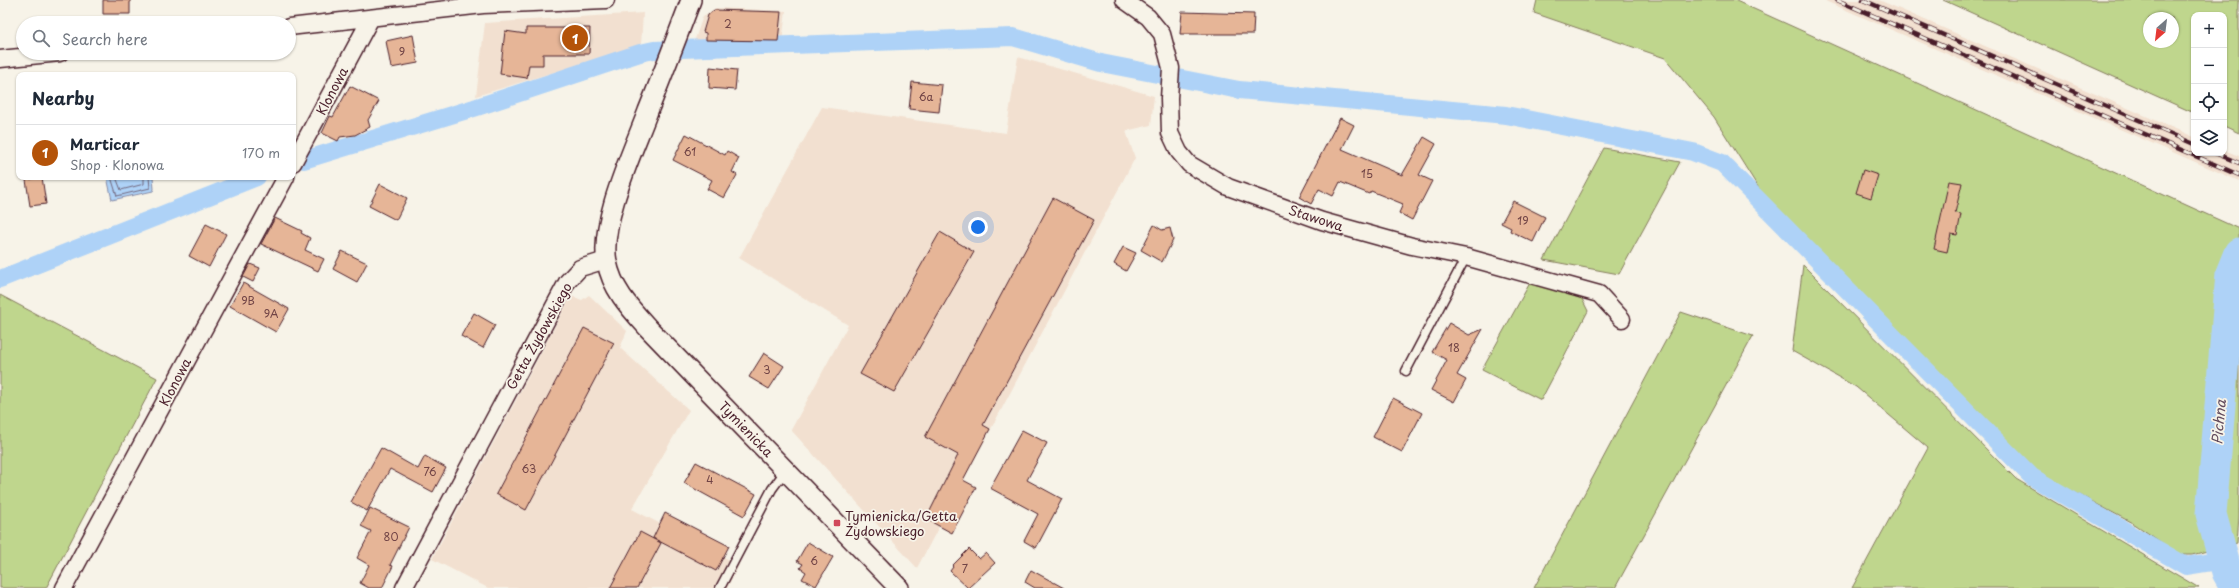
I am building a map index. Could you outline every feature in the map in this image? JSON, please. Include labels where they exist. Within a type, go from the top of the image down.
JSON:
[{"type":"street","points":[[296,26],[483,5],[606,0]]},
{"type":"street","points":[[606,260],[607,236],[620,182],[691,0]]},
{"type":"street","name":"Stawowa","points":[[1124,0],[1148,17],[1162,34],[1171,68],[1169,98],[1170,133],[1179,152],[1189,164],[1228,187],[1322,221],[1412,246],[1466,257],[1599,294],[1622,319]]},
{"type":"street","name":"Klonowa","points":[[296,157],[371,18]]},
{"type":"street","points":[[0,59],[16,57]]},
{"type":"street","name":"Klonowa","points":[[64,588],[284,180]]},
{"type":"street","name":"Tymienicka","points":[[606,260],[616,288],[628,305],[899,588]]},
{"type":"street","name":"Getta Żydowskiego","points":[[404,588],[567,282],[580,268],[606,260]]},
{"type":"lane","points":[[1406,371],[1466,257]]},
{"type":"lane","points":[[720,588],[772,489],[786,470]]},
{"type":"shaded area","points":[[1823,0],[1879,0],[2191,136],[2191,156],[2227,156],[2227,151],[2239,156],[2239,181]]},
{"type":"shaded area","points":[[716,8],[786,11],[782,42],[694,42],[703,16]]},
{"type":"shaded area","points":[[643,13],[641,46],[476,96],[485,23]]},
{"type":"shaded area","points":[[1018,57],[1154,96],[1151,125],[1126,131],[1135,158],[917,568],[791,430],[848,325],[739,258],[822,107],[1006,133]]},
{"type":"shaded area","points":[[589,295],[627,331],[620,348],[689,410],[632,509],[739,565],[727,588],[488,588],[432,559],[571,296],[582,300]]},
{"type":"green space","points":[[1537,0],[1734,0],[2239,229],[2239,516],[2237,543],[2192,555],[2180,555],[2136,525],[2033,470],[1784,220],[1763,195],[1714,117],[1665,58],[1534,13]]},
{"type":"green space","points":[[1943,0],[2239,0],[2239,133],[2227,127],[2227,12],[2191,12],[2191,112]]},
{"type":"green space","points":[[1604,148],[1680,162],[1619,274],[1544,260]]},
{"type":"green space","points":[[1803,265],[2016,479],[2199,588],[1852,588],[1928,448],[1856,387],[1792,351]]},
{"type":"green space","points":[[1531,281],[1582,299],[1588,311],[1541,400],[1482,370]]},
{"type":"green space","points":[[0,295],[157,378],[46,588],[0,588]]},
{"type":"green space","points":[[1681,312],[1753,336],[1615,588],[1534,588]]},
{"type":"water","points":[[108,180],[153,180],[153,191],[112,200]]},
{"type":"building","points":[[103,0],[130,0],[130,14],[103,14]]},
{"type":"building","points":[[714,10],[781,12],[778,41],[706,40],[706,33],[703,32],[708,15]]},
{"type":"building","points":[[1182,12],[1254,14],[1253,34],[1180,34]]},
{"type":"building","points":[[526,28],[590,28],[589,54],[543,54],[543,65],[529,65],[527,78],[500,74],[505,31],[526,34]]},
{"type":"building","points":[[413,35],[418,63],[391,68],[386,41]]},
{"type":"building","points":[[710,67],[737,70],[735,90],[709,88]]},
{"type":"building","points":[[912,82],[942,85],[939,112],[909,109]]},
{"type":"building","points":[[350,86],[379,101],[368,120],[370,127],[355,135],[340,137],[338,141],[322,133],[330,116],[333,117]]},
{"type":"building","points":[[1340,118],[1354,125],[1342,149],[1402,175],[1424,137],[1436,144],[1419,175],[1432,181],[1412,220],[1399,213],[1403,204],[1371,191],[1369,194],[1340,182],[1333,196],[1319,189],[1311,204],[1299,197]]},
{"type":"building","points":[[686,134],[725,155],[727,151],[739,158],[732,172],[737,175],[724,198],[707,189],[712,180],[673,160]]},
{"type":"building","points":[[1863,170],[1878,175],[1871,198],[1856,193]]},
{"type":"building","points":[[26,180],[42,180],[46,204],[30,206]]},
{"type":"building","points":[[1949,181],[1962,183],[1955,213],[1961,214],[1957,235],[1951,234],[1947,252],[1934,249]]},
{"type":"building","points":[[380,184],[407,198],[396,220],[369,206]]},
{"type":"building","points":[[1053,198],[1094,220],[983,425],[990,429],[963,480],[976,487],[952,533],[926,519],[958,455],[925,437]]},
{"type":"building","points":[[1513,201],[1545,217],[1533,242],[1510,231],[1511,228],[1501,223]]},
{"type":"building","points":[[275,218],[302,231],[301,233],[310,238],[305,250],[324,259],[318,271],[261,244]]},
{"type":"building","points":[[206,224],[226,234],[209,267],[189,256]]},
{"type":"building","points":[[1154,225],[1162,230],[1170,228],[1173,240],[1162,262],[1141,250]]},
{"type":"building","points":[[940,232],[974,252],[894,392],[860,374]]},
{"type":"building","points":[[1123,247],[1136,253],[1126,271],[1114,264]]},
{"type":"building","points":[[342,251],[367,263],[357,282],[333,269]]},
{"type":"building","points":[[250,264],[260,268],[253,282],[243,277]]},
{"type":"building","points":[[243,283],[289,309],[276,332],[230,306]]},
{"type":"building","points":[[474,313],[495,325],[483,348],[461,336]]},
{"type":"building","points":[[1449,323],[1469,335],[1483,329],[1457,375],[1466,380],[1454,402],[1431,390],[1447,360],[1432,352]]},
{"type":"building","points":[[584,328],[614,343],[526,510],[496,494]]},
{"type":"building","points":[[764,353],[784,366],[769,389],[749,377]]},
{"type":"building","points":[[1393,398],[1422,413],[1402,452],[1373,437]]},
{"type":"building","points":[[1022,430],[1047,443],[1027,480],[1062,499],[1036,548],[1024,541],[1038,514],[990,488]]},
{"type":"building","points":[[381,448],[418,469],[425,456],[446,468],[433,492],[390,469],[367,511],[351,502]]},
{"type":"building","points":[[696,462],[756,494],[744,516],[684,483]]},
{"type":"building","points":[[370,508],[409,527],[390,565],[393,566],[382,588],[369,588],[360,583],[369,565],[357,558],[371,531],[361,526]]},
{"type":"building","points":[[665,513],[729,546],[716,571],[653,538]]},
{"type":"building","points":[[640,532],[661,543],[637,588],[610,588]]},
{"type":"building","points":[[808,542],[833,557],[816,586],[802,579],[806,572],[800,568],[803,564],[797,561]]},
{"type":"building","points":[[969,549],[979,559],[986,553],[995,563],[968,588],[950,571],[953,567],[952,566]]},
{"type":"building","points":[[1031,570],[1064,588],[1035,588],[1025,582]]},
{"type":"waterway","points":[[304,160],[474,108],[640,53],[654,50],[1013,37],[1101,63],[1239,90],[1506,115],[1693,152],[1722,163],[2032,477],[2186,566],[2224,560]]},
{"type":"waterway","points":[[0,279],[249,180]]},
{"type":"waterway","name":"Pichna","points":[[2236,588],[2227,572],[2211,514],[2231,273],[2239,253]]},
{"type":"railway","points":[[1837,0],[2239,175]]},
{"type":"railway","points":[[1863,0],[2191,143]]},
{"type":"railway","points":[[2222,156],[2239,163]]},
{"type":"place","name":"Marticar","points":[[575,38]]},
{"type":"place","name":"Tymienicka/Getta Żydowskiego","points":[[837,523]]}]
